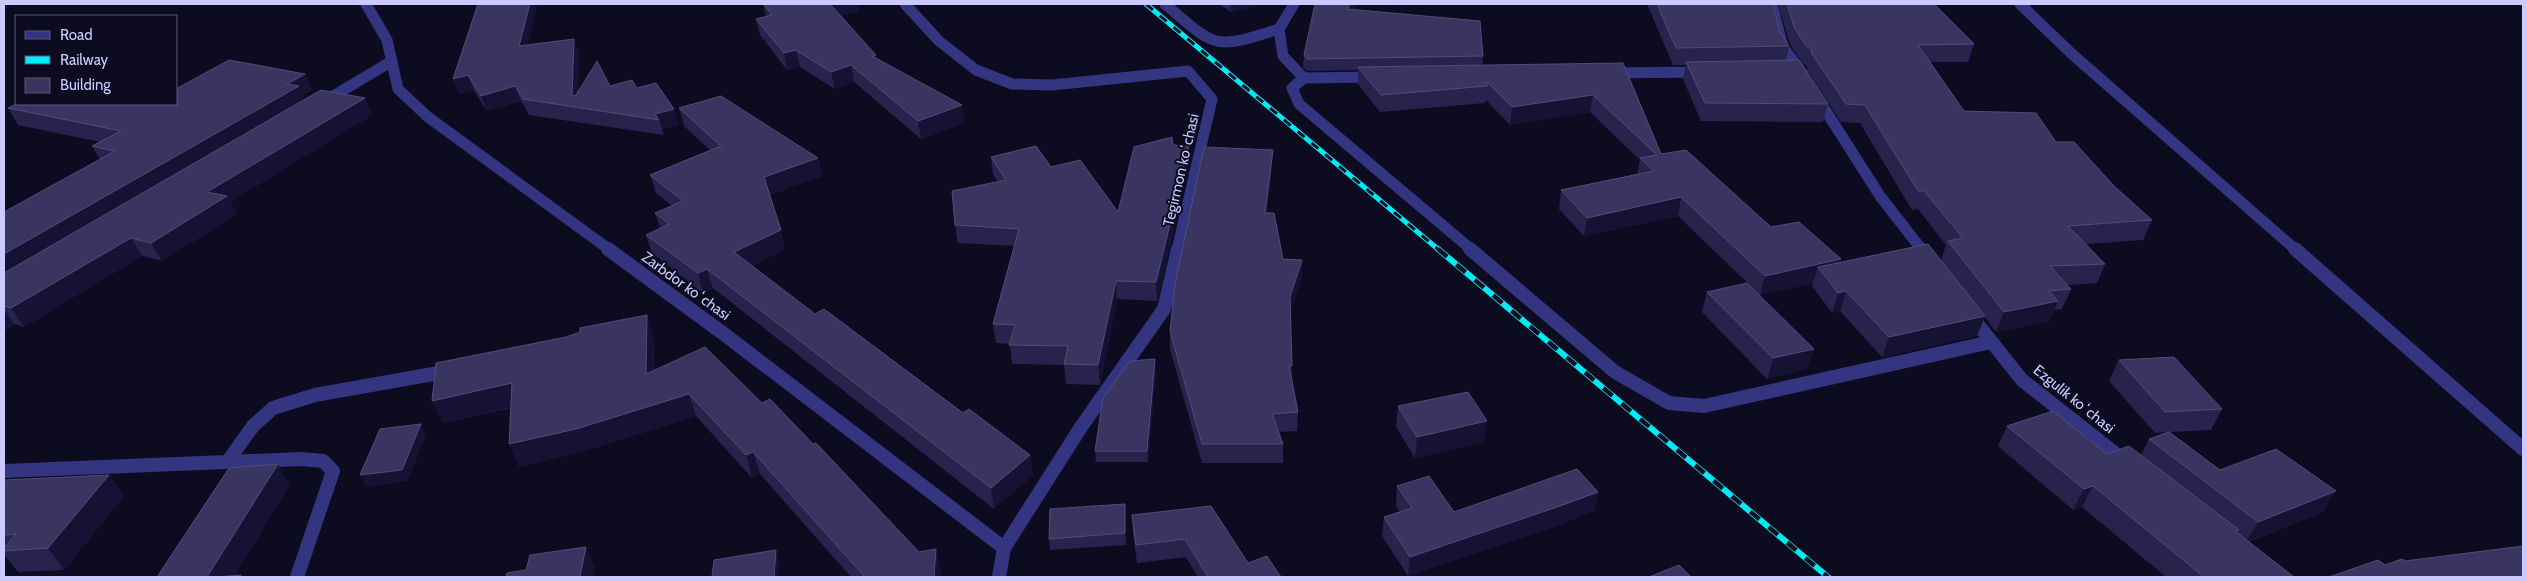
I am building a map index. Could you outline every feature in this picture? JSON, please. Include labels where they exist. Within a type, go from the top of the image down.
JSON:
[{"type":"street","name":"Zarbdor koʻchasi","points":[[366,4],[387,40],[398,89],[428,117],[724,334],[1004,548]]},
{"type":"street","name":"Tegirmon koʻchasi","points":[[905,4],[939,41],[976,70],[1012,84],[1052,85],[1188,71],[1212,99],[1164,309],[1081,427],[1004,548]]},
{"type":"street","points":[[1165,4],[1206,39],[1220,42],[1242,40],[1279,29]]},
{"type":"street","points":[[1294,4],[1279,29],[1283,56],[1304,78]]},
{"type":"street","points":[[1772,4],[1783,47],[1796,70],[1880,196],[1938,272]]},
{"type":"street","points":[[2020,4],[2072,54],[2523,449]]},
{"type":"street","points":[[316,106],[392,62]]},
{"type":"street","points":[[1601,73],[1711,72]]},
{"type":"street","points":[[1385,77],[1304,78],[1292,88],[1299,104],[1615,372],[1669,403],[1704,406],[1991,342]]},
{"type":"street","name":"Ezgulik koʻchasi","points":[[1962,303],[2022,380],[2140,472]]},
{"type":"street","points":[[228,462],[253,426],[273,408],[315,395],[468,368]]},
{"type":"street","points":[[4,471],[302,459],[323,461],[333,471],[297,577]]},
{"type":"street","points":[[1000,577],[1004,548]]},
{"type":"building","points":[[478,4],[530,4],[519,46],[574,39],[572,96],[576,95],[597,61],[610,86],[632,80],[637,88],[656,83],[674,109],[655,114],[659,120],[523,99],[515,86],[481,96],[468,75],[453,79]]},
{"type":"building","points":[[764,4],[830,4],[876,55],[872,56],[962,105],[918,121],[851,65],[831,72],[796,50],[784,53],[756,19],[772,15]]},
{"type":"building","points":[[1315,4],[1351,4],[1347,9],[1480,21],[1483,56],[1307,59],[1304,55]]},
{"type":"building","points":[[1657,4],[1773,4],[1780,32],[1789,46],[1676,48]]},
{"type":"building","points":[[1787,4],[1934,4],[1974,44],[1918,45],[1964,111],[2036,113],[2056,142],[2074,142],[2114,186],[2152,220],[2068,226],[2105,264],[2050,266],[2071,289],[2049,291],[2058,301],[2004,312],[1948,241],[1963,238],[1924,191],[1918,191],[1865,105],[1846,104],[1812,54],[1811,49],[1806,46],[1794,27]]},
{"type":"building","points":[[229,60],[305,74],[287,84],[299,86],[4,254],[4,212],[115,151],[92,146],[121,131],[8,108],[15,104],[178,105],[178,88]]},
{"type":"building","points":[[1799,60],[1828,104],[1705,103],[1686,62]]},
{"type":"building","points":[[1623,63],[1661,154],[1686,150],[1771,227],[1799,222],[1841,259],[1765,276],[1681,197],[1587,218],[1561,190],[1654,171],[1640,158],[1657,155],[1593,95],[1512,107],[1487,82],[1487,86],[1381,95],[1358,67]]},
{"type":"building","points":[[321,90],[365,98],[207,192],[227,196],[151,243],[131,238],[11,308],[4,306],[4,273]]},
{"type":"building","points":[[721,96],[818,158],[764,177],[781,230],[734,252],[815,314],[824,309],[963,413],[969,409],[1030,455],[991,488],[707,269],[698,273],[646,235],[669,224],[655,213],[683,201],[650,175],[721,146],[679,108]]},
{"type":"building","points":[[1172,137],[1173,145],[1189,146],[1156,282],[1116,281],[1098,365],[1064,364],[1068,346],[1009,345],[1015,325],[993,324],[1019,229],[955,225],[952,191],[1006,180],[991,157],[1036,146],[1051,167],[1080,160],[1118,212],[1134,147]]},
{"type":"building","points":[[1204,147],[1273,150],[1265,213],[1274,213],[1283,259],[1302,260],[1290,297],[1292,366],[1289,366],[1298,412],[1272,414],[1283,444],[1202,444],[1170,331],[1175,284]]},
{"type":"building","points":[[1928,244],[1985,316],[1889,337],[1846,291],[1838,293],[1818,267]]},
{"type":"building","points":[[1747,283],[1814,349],[1773,358],[1707,292]]},
{"type":"building","points":[[647,315],[646,374],[705,347],[762,403],[770,399],[813,444],[816,443],[919,552],[936,549],[934,577],[865,577],[753,452],[746,455],[689,394],[576,429],[509,444],[512,383],[432,401],[436,363],[566,337],[580,332],[580,328]]},
{"type":"building","points":[[2174,357],[2222,409],[2165,412],[2119,360]]},
{"type":"building","points":[[1155,359],[1147,451],[1095,451],[1103,398],[1130,361]]},
{"type":"building","points":[[1468,392],[1487,421],[1417,437],[1398,406]]},
{"type":"building","points":[[2053,411],[2107,454],[2129,446],[2239,530],[2235,531],[2294,577],[2204,577],[2093,486],[2084,489],[2007,426]]},
{"type":"building","points":[[421,424],[402,470],[360,475],[380,429]]},
{"type":"building","points":[[2169,432],[2220,470],[2276,449],[2336,491],[2258,522],[2149,439]]},
{"type":"building","points":[[278,464],[207,577],[157,577],[229,468]]},
{"type":"building","points":[[1577,469],[1598,492],[1410,557],[1384,517],[1412,508],[1397,486],[1429,476],[1454,512]]},
{"type":"building","points":[[109,475],[48,548],[4,551],[4,548],[16,534],[4,535],[4,480]]},
{"type":"building","points":[[1125,504],[1125,533],[1049,539],[1050,509]]},
{"type":"building","points":[[1211,506],[1248,563],[1267,556],[1281,577],[1208,577],[1185,539],[1136,545],[1132,515]]},
{"type":"building","points":[[2523,546],[2523,577],[2329,577],[2378,560],[2385,565],[2402,559],[2405,561]]},
{"type":"building","points":[[586,547],[580,577],[506,577],[507,573],[526,570],[530,555]]},
{"type":"building","points":[[776,550],[774,577],[712,577],[714,560]]},
{"type":"building","points":[[1679,565],[1691,577],[1649,577]]},
{"type":"building","points":[[241,575],[240,577],[217,577]]},
{"type":"railway","points":[[1146,4],[1439,250]]},
{"type":"railway","points":[[1438,249],[1828,577]]}]
